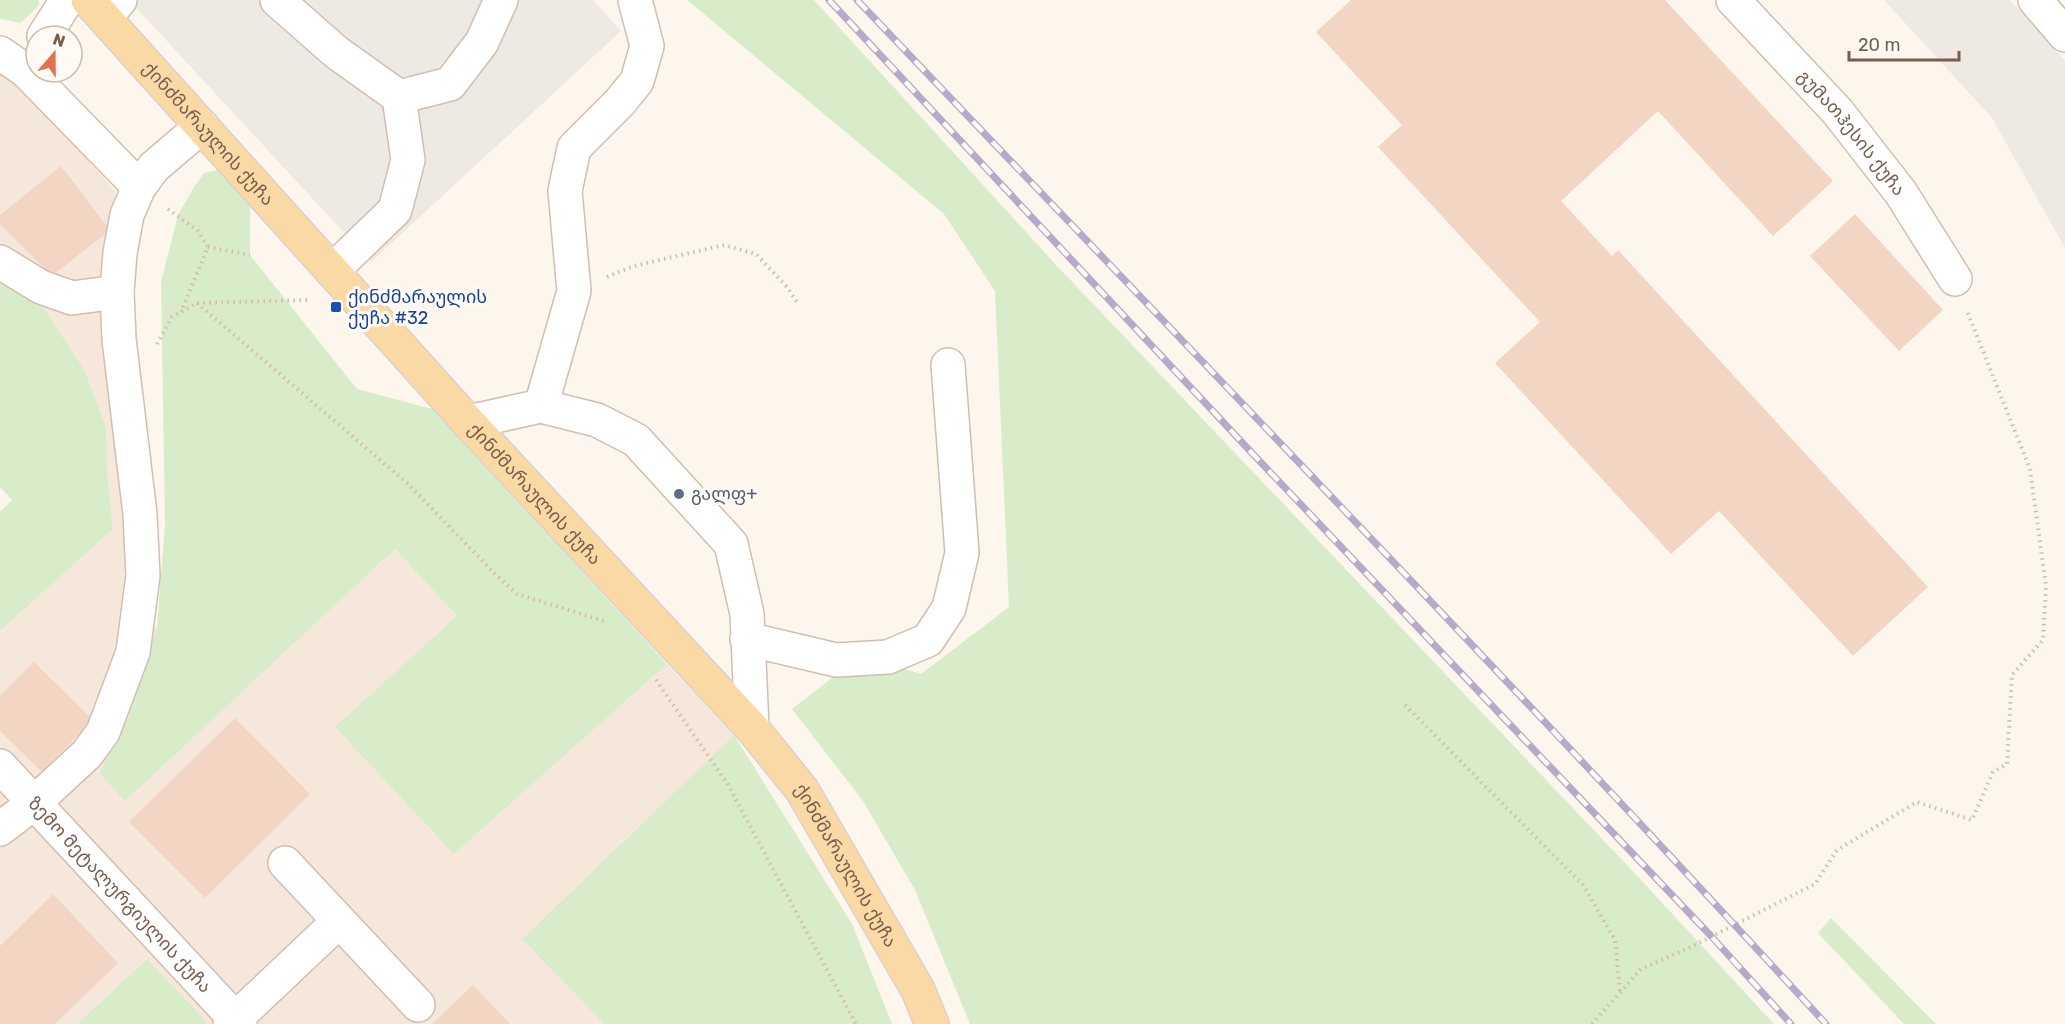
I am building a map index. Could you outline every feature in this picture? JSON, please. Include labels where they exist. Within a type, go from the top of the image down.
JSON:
[{"type":"main road","name":"ქინძმარაულის ქუჩა","points":[[104,6],[202,126],[332,271],[468,422],[752,728],[802,790],[918,990],[932,1024]]},
{"type":"street","points":[[52,24],[67,0]]},
{"type":"street","points":[[277,0],[336,52],[399,97],[408,160],[395,210],[332,271]]},
{"type":"street","points":[[399,97],[450,84],[483,42],[501,0]]},
{"type":"street","points":[[541,406],[574,291],[565,191],[574,148],[620,102],[637,81],[647,46],[635,0]]},
{"type":"street","name":"გუმათჰესის ქუჩა","points":[[1733,0],[1837,111],[1901,193],[1955,279]]},
{"type":"street","points":[[2035,0],[2065,35]]},
{"type":"street","points":[[1,57],[24,52]]},
{"type":"street","points":[[1,57],[26,71],[139,187]]},
{"type":"street","points":[[0,830],[34,803],[87,754],[103,732],[133,652],[142,576],[140,514],[119,339],[117,292],[120,253],[127,215],[139,187],[154,167],[202,126]]},
{"type":"street","points":[[0,262],[41,286],[72,298],[117,292]]},
{"type":"street","points":[[747,639],[836,660],[888,657],[928,640],[949,608],[962,553],[948,365]]},
{"type":"street","points":[[468,422],[541,406],[597,420],[636,440],[731,544],[747,614],[752,728]]},
{"type":"street","name":"ზემო მეტალურგიულის ქუჩა","points":[[0,766],[235,1022]]},
{"type":"street","points":[[285,863],[418,1005]]},
{"type":"street","points":[[235,1022],[339,921]]},
{"type":"path","points":[[139,187],[198,231],[208,247],[249,255]]},
{"type":"path","points":[[574,291],[634,266],[724,245],[756,254],[787,287],[797,302]]},
{"type":"path","points":[[181,312],[208,247]]},
{"type":"path","points":[[1592,1024],[1641,969],[1691,947],[1815,884],[1837,850],[1917,802],[1971,820],[1993,772],[2007,764],[2012,675],[2043,640],[2046,586],[2030,468],[1955,279]]},
{"type":"path","points":[[155,347],[172,317],[197,303],[358,299]]},
{"type":"path","points":[[197,303],[408,484],[517,594],[606,621]]},
{"type":"path","points":[[652,675],[727,783],[856,1024]]},
{"type":"path","points":[[1405,705],[1583,885],[1615,940],[1620,992]]},
{"type":"shaded area","points":[[129,0],[593,0],[621,31],[371,262]]},
{"type":"shaded area","points":[[1884,0],[2010,0],[2065,61],[2065,248],[1992,118]]},
{"type":"shaded area","points":[[0,69],[13,77],[116,192],[129,535],[125,621],[157,627],[128,718],[99,773],[125,800],[395,549],[457,616],[455,853],[667,664],[734,735],[522,939],[604,1024],[205,1024],[207,1022],[147,959],[77,1024],[0,1024],[0,631],[113,529],[107,469],[106,427],[85,371],[41,304],[14,285],[0,283]]},
{"type":"green space","points":[[0,0],[39,0],[39,5],[21,23],[0,19]]},
{"type":"green space","points":[[687,0],[814,0],[1058,267],[1628,866],[1774,1024],[970,1024],[915,890],[863,801],[792,709],[860,656],[921,674],[1009,607],[995,291],[944,214]]},
{"type":"green space","points":[[219,170],[250,204],[250,255],[357,389],[432,409],[667,664],[454,854],[335,727],[457,616],[395,549],[125,801],[99,773],[128,718],[157,627],[165,525],[161,282],[178,215],[204,173]]},
{"type":"green space","points":[[0,283],[14,285],[41,304],[85,371],[106,427],[107,469],[113,529],[0,631],[0,512],[12,500],[0,487]]},
{"type":"green space","points":[[734,735],[852,924],[892,1024],[604,1024],[522,939]]},
{"type":"green space","points":[[1831,918],[1936,1024],[1904,1024],[1818,933]]},
{"type":"green space","points":[[147,959],[207,1022],[205,1024],[77,1024]]},
{"type":"building","points":[[1351,0],[1665,0],[1833,181],[1773,236],[1658,111],[1561,201],[1612,256],[1618,250],[1928,587],[1853,656],[1719,511],[1671,554],[1495,363],[1540,322],[1378,147],[1402,125],[1316,32]]},
{"type":"building","points":[[61,166],[110,230],[52,276],[0,224],[0,215]]},
{"type":"building","points":[[1855,214],[1943,310],[1899,351],[1810,256]]},
{"type":"building","points":[[34,662],[93,720],[42,772],[0,731],[0,696]]},
{"type":"building","points":[[235,718],[310,794],[205,898],[129,822]]},
{"type":"building","points":[[53,894],[118,963],[55,1024],[0,1024],[0,946]]},
{"type":"building","points":[[473,985],[510,1024],[432,1024]]},
{"type":"railway","points":[[829,0],[1251,452],[1711,936],[1791,1024]]},
{"type":"railway","points":[[857,0],[1465,638],[1826,1024]]},
{"type":"place","name":"ქინძმარაულის ქუჩა #32","points":[[336,307]]},
{"type":"place","name":"გალფ+","points":[[679,494]]}]
